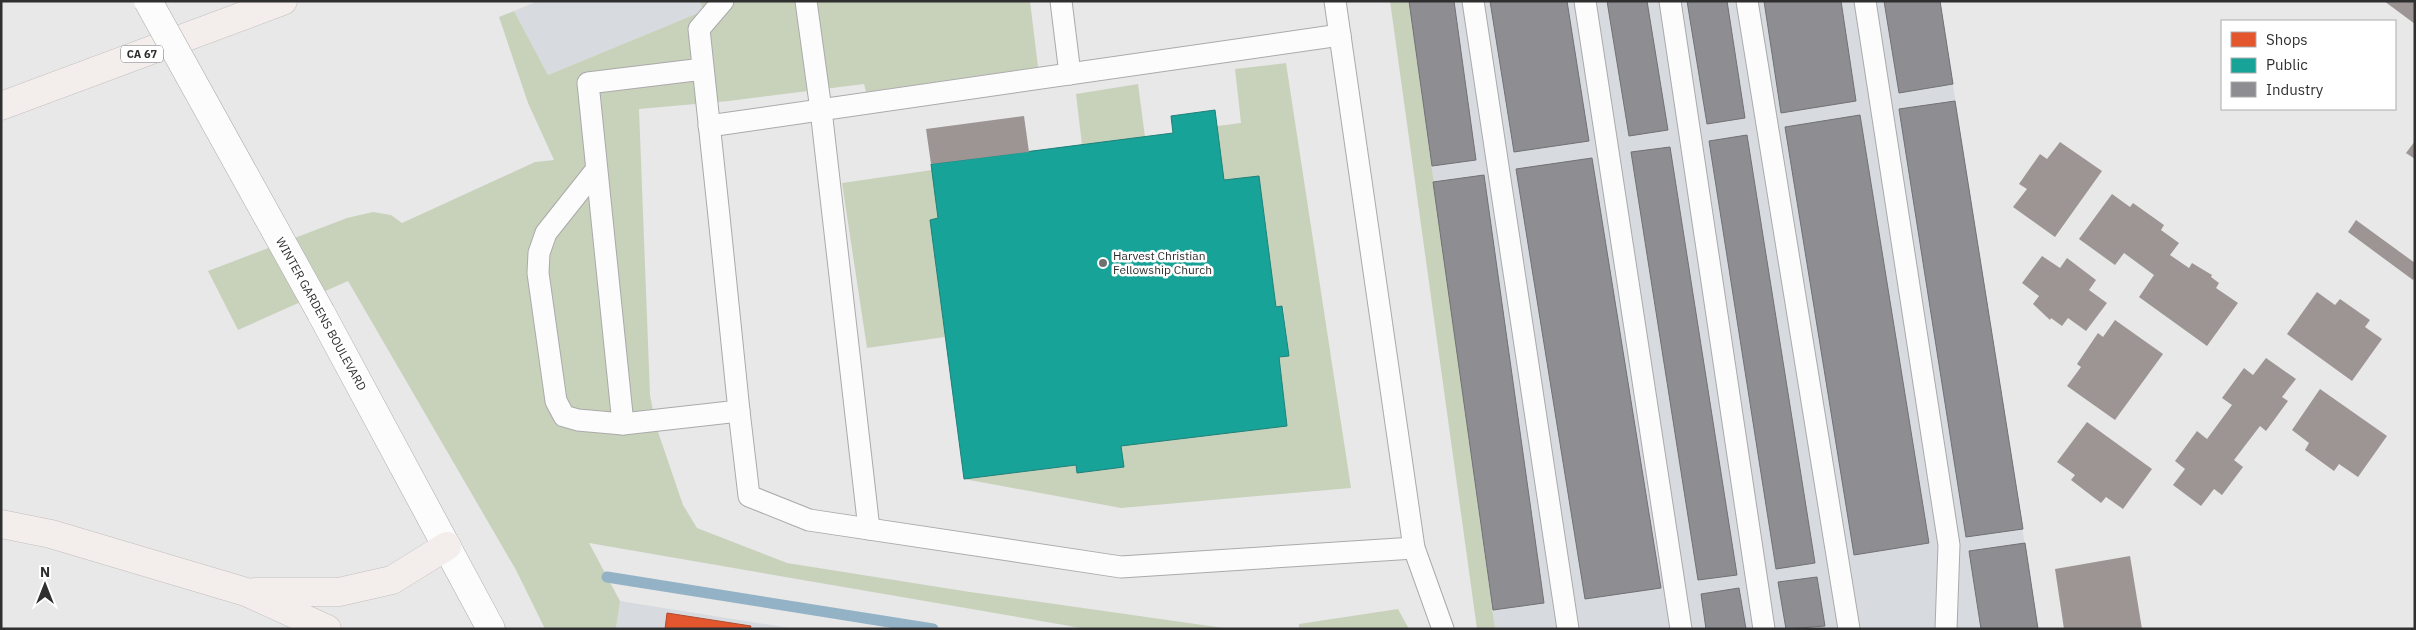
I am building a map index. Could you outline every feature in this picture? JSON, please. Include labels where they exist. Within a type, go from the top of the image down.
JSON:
[{"type":"highway","name":"CA 67","points":[[1,106],[283,1]]},
{"type":"highway","points":[[1,524],[51,534],[246,592],[328,629]]},
{"type":"highway","points":[[246,592],[339,592],[392,580],[447,546]]},
{"type":"main road","name":"WINTER GARDENS BOULEVARD","points":[[148,1],[321,313],[491,629]]},
{"type":"lane","points":[[723,1],[699,29],[749,496],[809,520],[1121,567],[1414,548]]},
{"type":"lane","points":[[806,1],[821,110],[869,529]]},
{"type":"lane","points":[[1061,1],[1070,74]]},
{"type":"lane","points":[[1335,1],[1414,548],[1443,629]]},
{"type":"lane","points":[[1473,1],[1568,629]]},
{"type":"lane","points":[[1585,1],[1681,629]]},
{"type":"lane","points":[[1670,1],[1764,629]]},
{"type":"lane","points":[[1748,1],[1849,629]]},
{"type":"lane","points":[[1865,1],[1949,544],[1946,629]]},
{"type":"lane","points":[[709,126],[1340,35]]},
{"type":"lane","points":[[623,424],[588,83],[703,69]]},
{"type":"lane","points":[[596,170],[546,234],[539,253],[538,273],[556,401],[564,416],[578,420],[623,424],[739,411]]},
{"type":"shaded area","points":[[538,1],[700,1],[703,11],[548,75],[514,11]]},
{"type":"shaded area","points":[[1409,1],[1940,1],[2038,629],[1495,629]]},
{"type":"shaded area","points":[[620,601],[796,629],[616,629]]},
{"type":"green space","points":[[700,1],[1030,1],[1038,67],[866,92],[864,84],[729,101],[639,109],[650,395],[656,426],[683,505],[697,528],[787,563],[970,592],[1231,629],[1087,629],[589,543],[620,601],[616,629],[545,629],[516,570],[348,281],[238,330],[208,271],[347,218],[373,212],[391,215],[402,223],[535,162],[554,160],[528,103],[499,17],[514,11],[548,75],[703,11]]},
{"type":"green space","points":[[1390,1],[1409,1],[1495,629],[1477,629]]},
{"type":"green space","points":[[1286,63],[1351,488],[1121,508],[964,479],[1076,465],[1078,473],[1123,467],[1121,446],[1287,425],[1279,357],[1289,355],[1283,306],[1276,307],[1259,176],[1224,180],[1217,126],[1241,123],[1235,69]]},
{"type":"green space","points":[[1138,84],[1145,137],[1082,145],[1076,94]]},
{"type":"green space","points":[[932,170],[938,218],[930,220],[945,337],[867,348],[842,183]]},
{"type":"green space","points":[[1398,609],[1409,629],[1299,629],[1299,624]]},
{"type":"building: Shops","points":[[667,613],[751,626],[750,629],[665,629]]},
{"type":"building: Public","name":"Harvest Christian Fellowship Church","points":[[1215,110],[1224,180],[1259,176],[1276,307],[1282,306],[1289,356],[1279,357],[1287,426],[1121,446],[1124,467],[1077,473],[1076,465],[964,479],[930,220],[938,218],[931,164],[1173,133],[1171,116]]},
{"type":"building: Industry","points":[[1409,1],[1454,1],[1476,160],[1432,166]]},
{"type":"building: Industry","points":[[1490,1],[1567,1],[1589,141],[1514,152]]},
{"type":"building: Industry","points":[[1607,1],[1647,1],[1668,130],[1629,136]]},
{"type":"building: Industry","points":[[1687,1],[1727,1],[1745,118],[1707,124]]},
{"type":"building: Industry","points":[[1764,1],[1841,1],[1856,101],[1781,113]]},
{"type":"building: Industry","points":[[1884,1],[1940,1],[1953,84],[1899,93]]},
{"type":"building: Industry","points":[[1955,101],[2023,529],[1966,537],[1899,109]]},
{"type":"building: Industry","points":[[1860,115],[1929,543],[1854,555],[1785,127]]},
{"type":"building: Industry","points":[[1747,135],[1815,563],[1776,569],[1709,141]]},
{"type":"building: Industry","points":[[1670,147],[1737,575],[1698,580],[1631,152]]},
{"type":"building: Industry","points":[[1592,158],[1661,588],[1585,599],[1516,169]]},
{"type":"building: Industry","points":[[1484,175],[1544,603],[1493,610],[1433,182]]},
{"type":"building: Industry","points":[[2025,543],[2038,629],[1981,629],[1969,551]]},
{"type":"building: Industry","points":[[1817,577],[1825,626],[1786,629],[1778,582]]},
{"type":"building: Industry","points":[[1739,588],[1746,629],[1706,629],[1701,594]]},
{"type":"building: Other","points":[[2384,1],[2415,1],[2415,24]]},
{"type":"building: Other","points":[[1024,116],[1029,152],[931,164],[926,129]]},
{"type":"building: Other","points":[[2415,141],[2415,159],[2406,153]]},
{"type":"building: Other","points":[[2060,142],[2102,171],[2055,237],[2013,207],[2027,189],[2019,184],[2040,154],[2047,159]]},
{"type":"building: Other","points":[[2112,194],[2130,207],[2133,203],[2164,225],[2161,230],[2179,243],[2170,255],[2189,268],[2192,263],[2212,275],[2211,277],[2219,283],[2216,288],[2238,303],[2207,346],[2139,297],[2154,275],[2124,253],[2115,265],[2079,239]]},
{"type":"building: Other","points":[[2356,220],[2415,263],[2415,277],[2413,280],[2348,232]]},
{"type":"building: Other","points":[[2042,256],[2060,268],[2067,258],[2096,280],[2089,290],[2107,303],[2086,331],[2068,318],[2062,326],[2051,318],[2050,320],[2033,304],[2039,296],[2022,283]]},
{"type":"building: Other","points":[[2317,292],[2335,305],[2340,299],[2370,320],[2365,327],[2382,339],[2352,381],[2287,334]]},
{"type":"building: Other","points":[[2115,320],[2163,354],[2115,420],[2067,386],[2081,367],[2077,364],[2098,333],[2103,337]]},
{"type":"building: Other","points":[[2266,358],[2296,379],[2282,397],[2288,401],[2266,431],[2260,426],[2234,460],[2243,467],[2222,495],[2214,489],[2201,506],[2173,485],[2185,469],[2175,461],[2197,431],[2207,439],[2232,405],[2222,398],[2244,368],[2253,375]]},
{"type":"building: Other","points":[[2320,389],[2387,436],[2358,477],[2339,464],[2334,471],[2305,450],[2309,443],[2292,430]]},
{"type":"building: Other","points":[[2087,422],[2152,469],[2123,509],[2106,497],[2101,503],[2071,480],[2075,475],[2057,462]]},
{"type":"building: Other","points":[[2130,556],[2142,629],[2064,629],[2055,569]]},
{"type":"waterway","points":[[607,577],[933,629]]},
{"type":"place","name":"Harvest Christian Fellowship Church","points":[[1103,263]]}]
